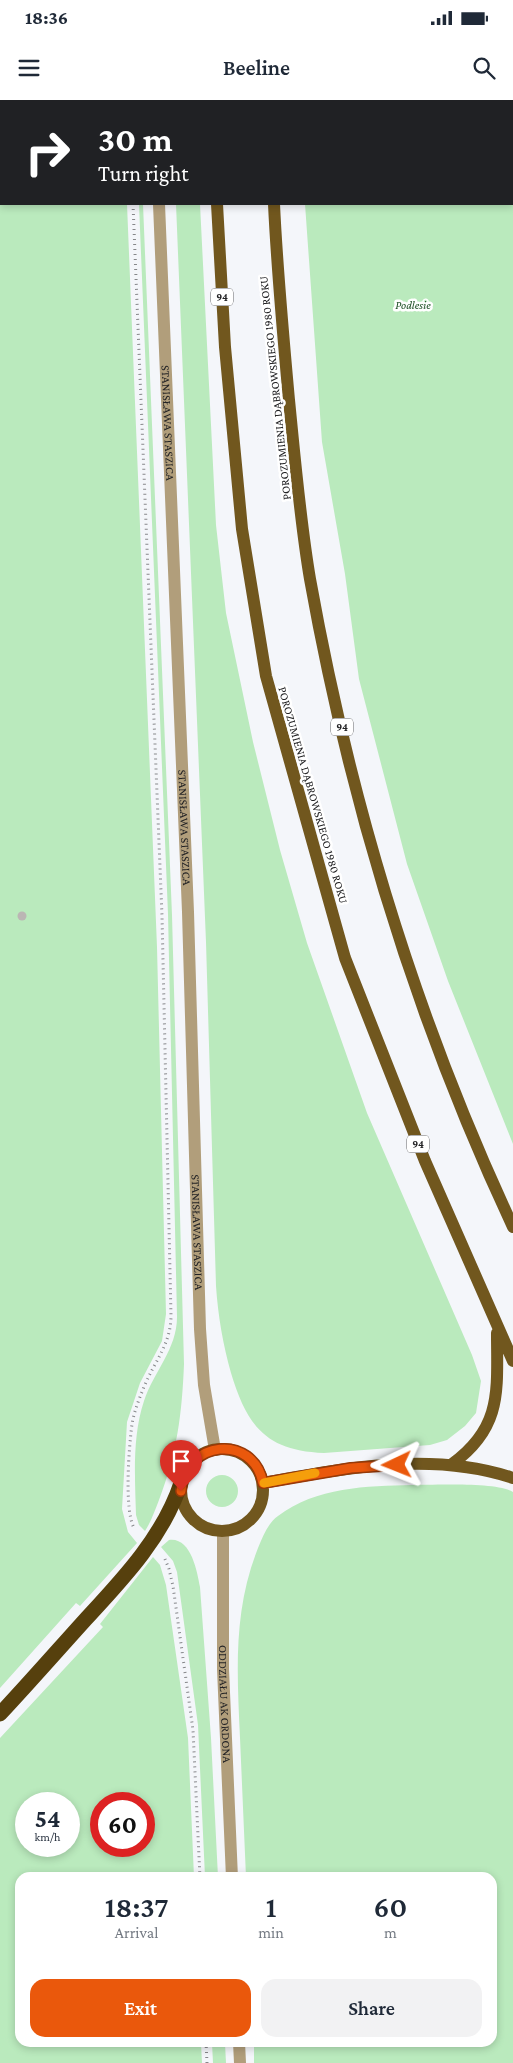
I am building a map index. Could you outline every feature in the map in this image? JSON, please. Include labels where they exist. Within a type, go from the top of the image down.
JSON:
[{"type":"highway","points":[[0,1714],[106,1597],[150,1544],[167,1517],[181,1483]]},
{"type":"main road","name":"POROZUMIENIA DĄBROWSKIEGO 1980 ROKU","points":[[217,205],[225,347],[242,529],[266,676],[345,958],[425,1161],[513,1361]]},
{"type":"main road","name":"POROZUMIENIA DĄBROWSKIEGO 1980 ROKU","points":[[274,205],[277,267],[296,470],[310,578],[335,699],[379,875],[409,967],[446,1069],[513,1227]]},
{"type":"main road","points":[[452,1464],[467,1453],[477,1442],[491,1418],[496,1399],[498,1328]]},
{"type":"main road","points":[[227,1449],[242,1454],[254,1464],[263,1483],[262,1500],[253,1518],[241,1527],[223,1532],[207,1529],[190,1517],[181,1498],[181,1483],[187,1468],[204,1453],[215,1450],[227,1449]]},
{"type":"main road","points":[[263,1483],[351,1468],[452,1464],[513,1478]]},
{"type":"street","name":"STANISŁAWA STASZICA","points":[[159,205],[188,912],[200,1329],[204,1385],[215,1450]]},
{"type":"street","name":"ODDZIAŁU AK ORDONA","points":[[223,1532],[223,1670],[232,1872]]},
{"type":"street","points":[[239,2047],[240,2063]]},
{"type":"path","points":[[133,205],[162,907],[171,1330],[166,1346],[147,1380],[132,1423],[130,1514],[135,1529],[166,1560],[173,1586],[193,1730],[200,1872]]},
{"type":"path","points":[[206,2047],[207,2063]]},
{"type":"green space","points":[[0,205],[127,205],[157,947],[166,1314],[162,1341],[140,1383],[127,1422],[122,1509],[128,1532],[137,1543],[80,1606],[76,1603],[0,1688]]},
{"type":"green space","points":[[139,205],[143,205],[172,915],[184,1364],[178,1433],[165,1483],[145,1531],[139,1525],[136,1515],[135,1458],[140,1415],[148,1390],[169,1350],[176,1329],[177,1317],[168,914]]},
{"type":"green space","points":[[176,205],[200,205],[216,525],[226,613],[253,742],[280,850],[307,943],[367,1113],[472,1355],[481,1381],[476,1413],[465,1426],[447,1440],[430,1445],[324,1453],[304,1451],[273,1441],[252,1421],[244,1408],[231,1373],[223,1341],[216,1286],[206,942]]},
{"type":"green space","name":"Podlesie","points":[[305,205],[513,205],[513,1144],[448,981],[407,864],[359,679],[345,574],[322,442]]},
{"type":"green space","points":[[222,1475],[234,1479],[238,1491],[234,1503],[222,1507],[210,1503],[206,1491],[210,1479]]},
{"type":"green space","points":[[480,1485],[513,1492],[513,2063],[254,2063],[254,2047],[497,2047],[497,1872],[246,1872],[238,1689],[238,1641],[244,1595],[250,1572],[266,1530],[278,1516],[293,1506],[325,1494],[377,1486]]},
{"type":"green space","points":[[169,1540],[177,1541],[188,1549],[195,1564],[200,1587],[211,1738],[218,1872],[205,1872],[198,1725],[177,1572],[173,1561],[161,1547]]},
{"type":"green space","points":[[153,1557],[160,1565],[166,1585],[188,1738],[194,1872],[15,1872],[15,2047],[201,2047],[202,2063],[0,2063],[0,1738],[103,1627],[100,1624]]},
{"type":"green space","points":[[212,2047],[225,2047],[226,2063],[213,2063]]},
{"type":"building","points":[[22,911],[27,916],[22,921],[17,916]]},
{"type":"slow traffic","points":[[264,1483],[315,1473]]},
{"type":"route","points":[[181,1491],[183,1475],[192,1462],[204,1453],[219,1449],[235,1451],[248,1458],[259,1470],[263,1483],[330,1470],[397,1465]]}]
